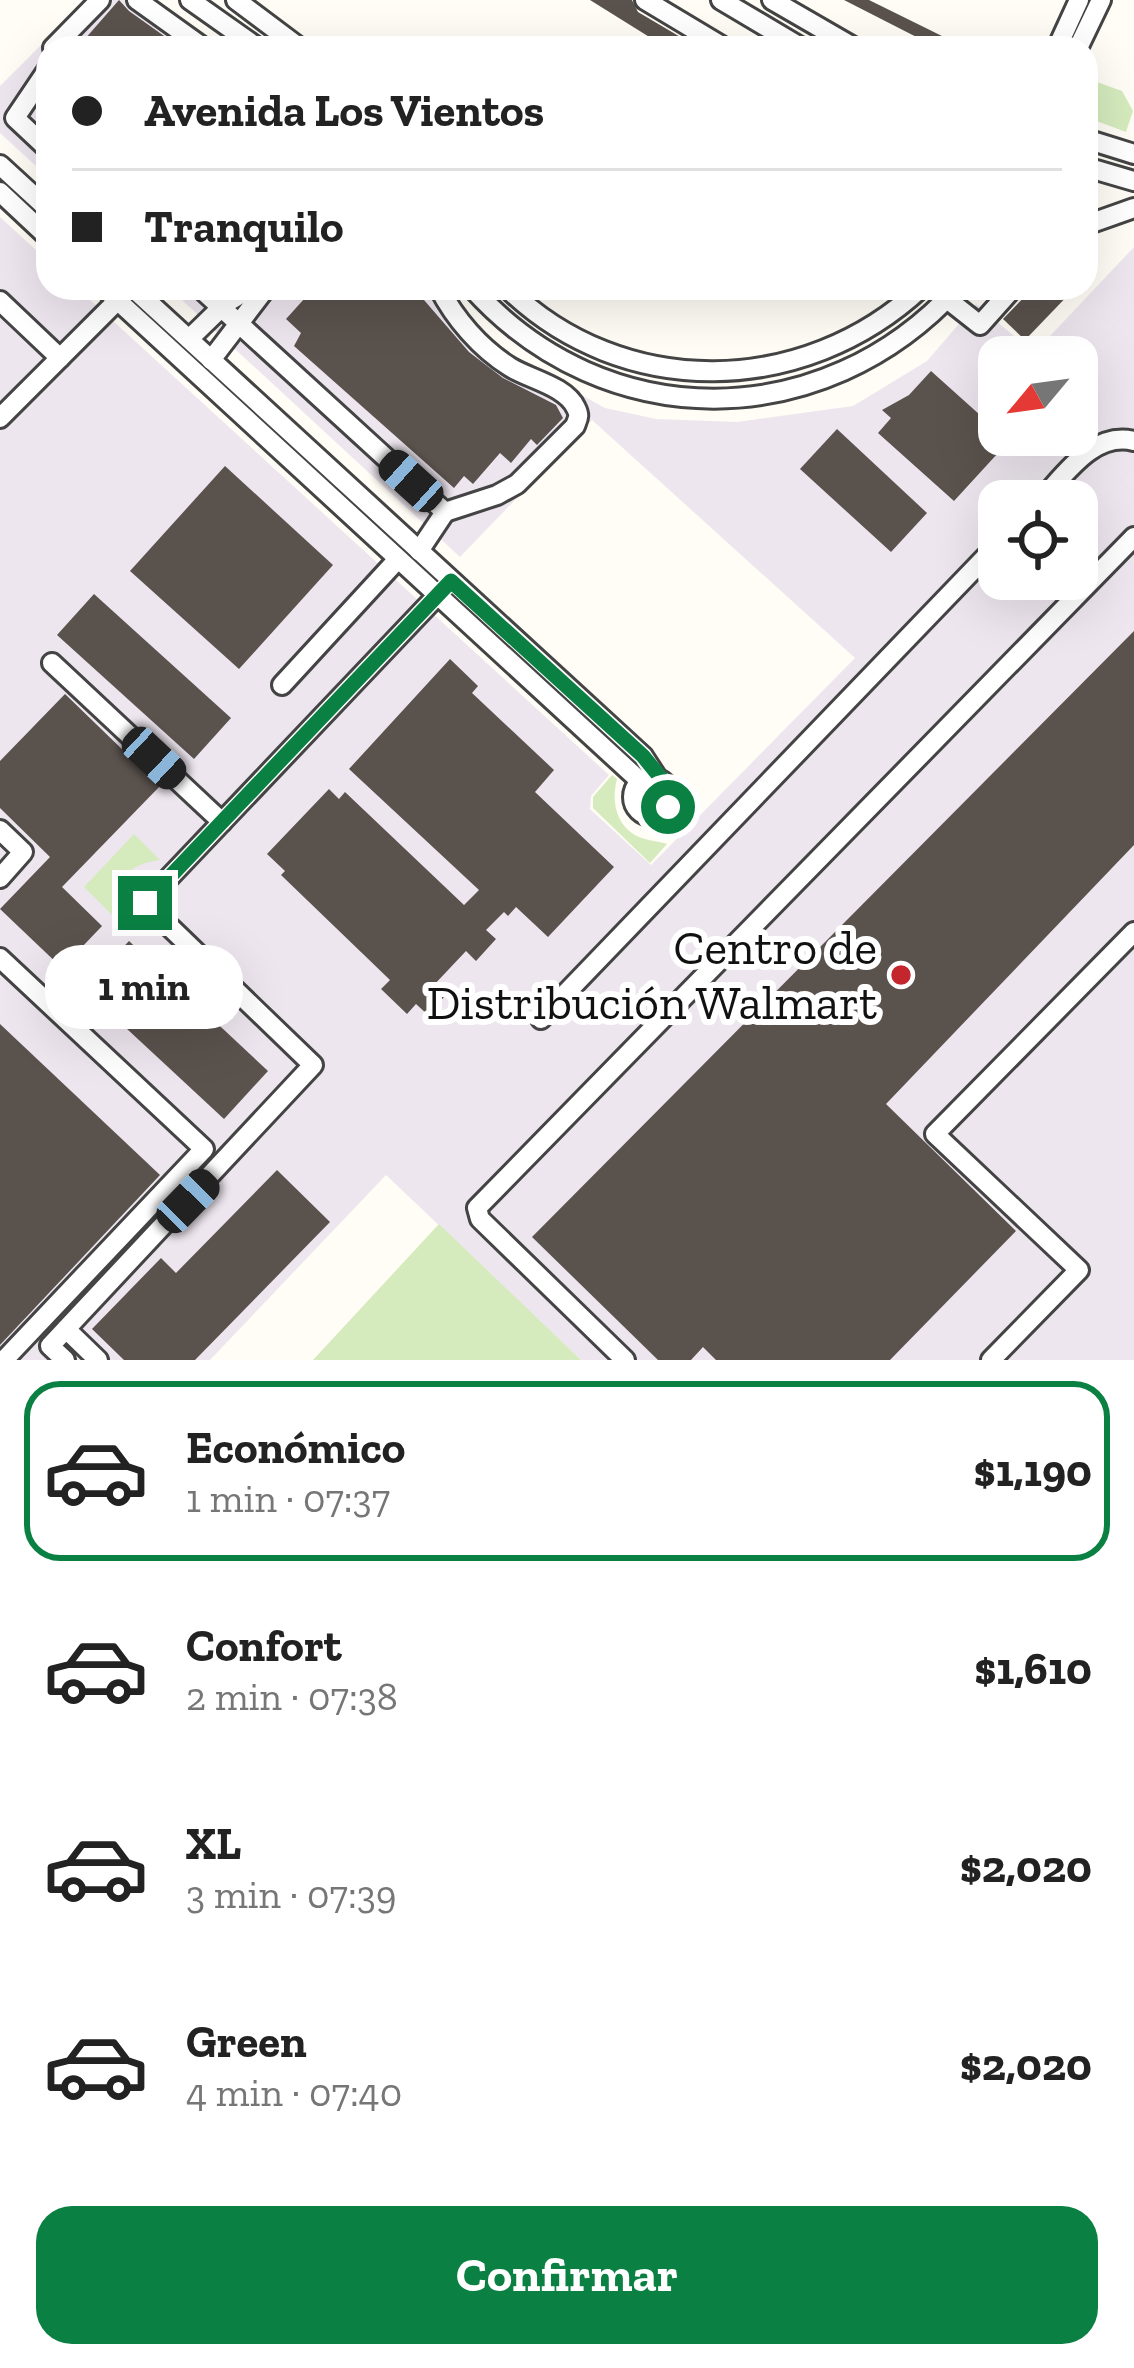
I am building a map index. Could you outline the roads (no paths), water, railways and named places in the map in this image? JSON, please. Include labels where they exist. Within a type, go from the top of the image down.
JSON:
[{"type":"street","points":[[65,36],[100,0]]},
{"type":"street","points":[[137,0],[187,36]]},
{"type":"street","points":[[190,0],[241,36]]},
{"type":"street","points":[[236,0],[284,36]]},
{"type":"street","points":[[645,0],[705,36]]},
{"type":"street","points":[[721,0],[782,36]]},
{"type":"street","points":[[772,0],[835,36]]},
{"type":"street","points":[[1062,36],[1079,0]]},
{"type":"street","points":[[1084,36],[1101,0]]},
{"type":"street","points":[[0,135],[36,86]]},
{"type":"street","points":[[14,118],[36,137]]},
{"type":"street","points":[[1098,144],[1134,154]]},
{"type":"street","points":[[0,165],[36,198]]},
{"type":"street","points":[[1112,217],[1116,206],[1112,191],[1126,179]]},
{"type":"street","points":[[0,192],[36,226]]},
{"type":"street","points":[[1098,222],[1134,208]]},
{"type":"street","points":[[0,418],[113,300]]},
{"type":"street","points":[[130,300],[398,559],[444,588],[649,780]]},
{"type":"street","points":[[134,300],[189,339],[419,551],[444,588]]},
{"type":"street","points":[[213,300],[445,512]]},
{"type":"street","points":[[189,339],[232,300]]},
{"type":"street","points":[[211,359],[258,300]]},
{"type":"street","points":[[419,551],[445,512],[517,484],[575,426],[578,417],[573,402],[485,348],[446,300]]},
{"type":"street","points":[[485,300],[517,331],[586,373],[660,395],[707,399],[778,393],[844,372],[904,336],[944,300]]},
{"type":"street","points":[[521,300],[549,323],[609,354],[652,367],[719,373],[763,369],[823,352],[864,332],[905,300]]},
{"type":"street","points":[[958,300],[980,325],[1002,300]]},
{"type":"street","points":[[0,301],[60,358]]},
{"type":"street","points":[[1060,480],[1089,450],[1107,440],[1134,441]]},
{"type":"street","points":[[625,1360],[480,1219],[477,1208],[1134,537]]},
{"type":"street","points":[[282,685],[398,559]]},
{"type":"street","points":[[541,1019],[978,565]]},
{"type":"street","points":[[64,1360],[50,1346],[313,1065],[145,903],[444,588]]},
{"type":"street","points":[[52,663],[222,822]]},
{"type":"street","points":[[0,830],[23,852],[0,878]]},
{"type":"street","points":[[992,1360],[1078,1270],[935,1134],[1134,932]]},
{"type":"street","points":[[0,958],[204,1149],[4,1360]]},
{"type":"street","points":[[66,1329],[98,1360]]},
{"type":"place","name":"Centro de Distribución Walmart","points":[[901,975]]}]
